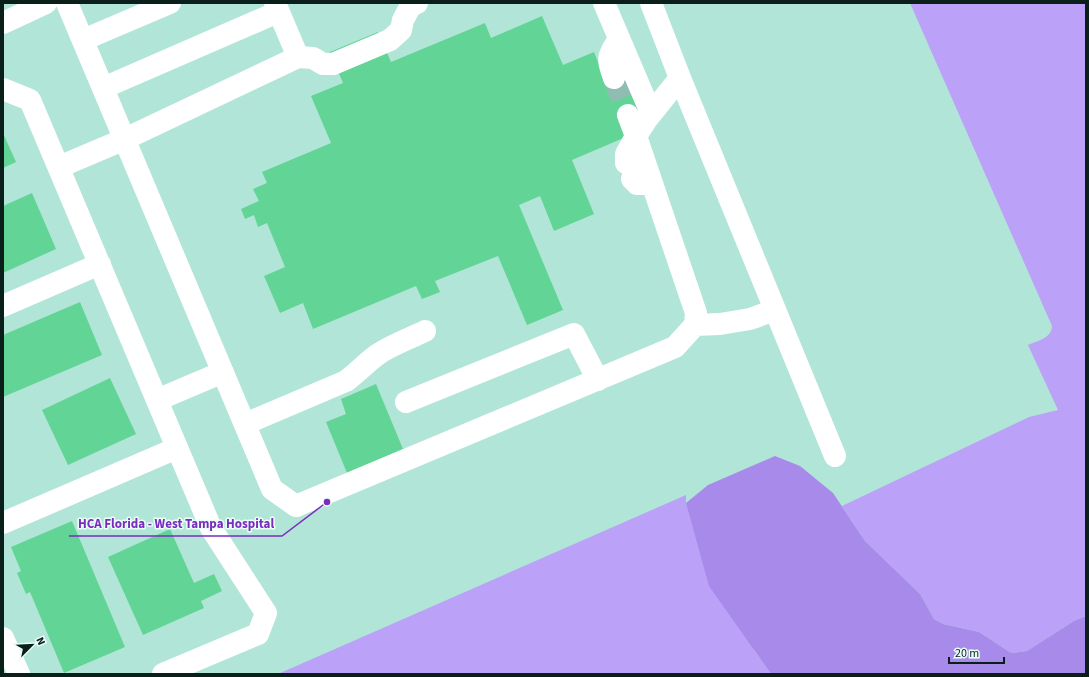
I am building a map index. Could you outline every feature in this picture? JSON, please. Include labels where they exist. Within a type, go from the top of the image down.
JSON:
[{"type":"street","points":[[3,23],[46,3]]},
{"type":"street","points":[[67,3],[246,424],[272,489],[296,506],[675,347],[695,325],[696,314],[628,115]]},
{"type":"street","points":[[83,40],[170,3]]},
{"type":"street","points":[[604,3],[651,113]]},
{"type":"street","points":[[651,3],[680,78],[835,456]]},
{"type":"street","points":[[103,88],[276,7],[305,58]]},
{"type":"street","points":[[59,167],[125,140],[305,58],[410,8]]},
{"type":"street","points":[[614,78],[608,61],[610,52],[619,39]]},
{"type":"street","points":[[652,184],[638,184],[629,171],[626,154],[651,113],[680,78]]},
{"type":"street","points":[[3,89],[30,100],[211,528],[266,614],[258,634],[163,674]]},
{"type":"street","points":[[3,306],[100,264]]},
{"type":"street","points":[[695,325],[720,324],[750,319],[775,310]]},
{"type":"street","points":[[246,424],[346,381],[357,374],[388,348],[425,331]]},
{"type":"street","points":[[406,402],[574,334],[598,380]]},
{"type":"street","points":[[157,400],[223,372]]},
{"type":"street","points":[[3,523],[177,448]]},
{"type":"street","points":[[3,638],[19,674]]},
{"type":"shaded area","points":[[910,3],[1086,3],[1086,616],[1074,621],[1027,651],[1011,653],[979,632],[943,624],[934,619],[920,594],[865,541],[842,506],[1029,417],[1058,410],[1028,345],[1047,336],[1050,333],[1052,326]]},
{"type":"shaded area","points":[[775,456],[800,466],[833,493],[865,541],[920,594],[934,619],[943,624],[979,632],[1011,653],[1027,651],[1074,621],[1086,616],[1086,674],[771,674],[709,586],[686,503],[708,485]]},
{"type":"shaded area","points":[[686,495],[686,503],[754,650],[771,674],[278,674]]},
{"type":"building","points":[[542,16],[563,65],[594,52],[606,82],[627,73],[642,109],[618,119],[626,137],[572,160],[594,214],[554,231],[540,196],[519,205],[563,310],[527,325],[498,256],[435,281],[440,292],[422,299],[416,286],[313,329],[303,303],[280,313],[264,276],[285,267],[267,223],[258,227],[254,215],[245,219],[241,209],[259,201],[253,189],[267,183],[262,172],[331,143],[311,96],[343,83],[330,52],[378,32],[391,62],[485,23],[491,38]]},
{"type":"building","points":[[3,133],[16,162],[3,168]]},
{"type":"building","points":[[32,193],[56,249],[3,273],[3,206]]},
{"type":"building","points":[[80,302],[102,355],[3,397],[3,335]]},
{"type":"building","points":[[110,378],[136,434],[68,465],[42,410]]},
{"type":"building","points":[[376,384],[403,449],[347,473],[326,422],[346,414],[341,399]]},
{"type":"building","points":[[72,521],[125,647],[64,673],[30,592],[26,594],[17,573],[21,571],[11,547]]},
{"type":"building","points":[[170,529],[194,583],[214,574],[222,591],[201,601],[204,608],[143,635],[108,557]]},
{"type":"tunnel","points":[[614,78],[628,115]]},
{"type":"place","name":"HCA Florida - West Tampa Hospital","points":[[327,502]]}]
